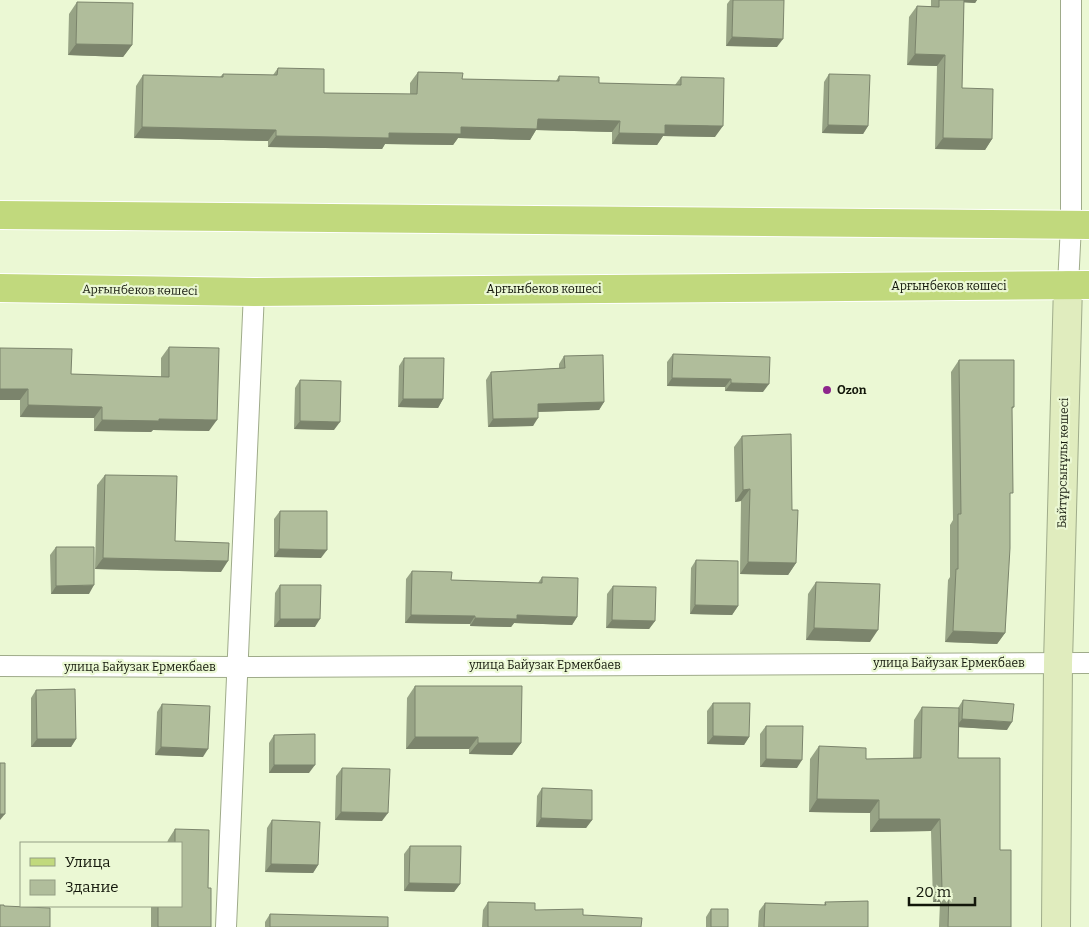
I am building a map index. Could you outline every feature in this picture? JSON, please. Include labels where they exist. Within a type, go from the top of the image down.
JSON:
[{"type":"main road","points":[[0,215],[1080,225]]},
{"type":"main road","name":"Арғынбеков көшесі","points":[[0,288],[254,292],[1078,285]]},
{"type":"main road","name":"Байтұрсынұлы көшесі","points":[[1056,927],[1058,663],[1078,285]]},
{"type":"street","name":"Байтұрсынұлы көшесі","points":[[1071,0],[1080,225],[1078,285]]},
{"type":"street","points":[[226,927],[254,292]]},
{"type":"street","name":"улица Байузак Ермекбаев","points":[[0,666],[238,667],[1089,663]]},
{"type":"building","points":[[733,0],[784,0],[783,39],[732,37]]},
{"type":"building","points":[[939,0],[964,0],[962,88],[993,89],[992,139],[943,138],[945,55],[915,54],[917,6],[939,7]]},
{"type":"building","points":[[77,2],[133,3],[132,45],[76,44]]},
{"type":"building","points":[[278,68],[324,69],[324,93],[417,94],[418,72],[463,73],[462,79],[559,81],[559,76],[599,77],[599,83],[681,85],[681,77],[724,78],[723,126],[665,125],[665,134],[619,133],[620,121],[538,119],[537,129],[461,127],[461,134],[389,133],[389,138],[276,136],[276,130],[142,127],[143,75],[223,77],[223,74],[277,75]]},
{"type":"building","points":[[829,74],[870,75],[868,126],[828,125]]},
{"type":"building","points":[[169,347],[219,348],[217,420],[102,420],[102,407],[28,405],[28,389],[0,389],[0,348],[72,349],[71,374],[169,377]]},
{"type":"building","points":[[673,354],[770,357],[769,384],[731,383],[731,379],[672,378]]},
{"type":"building","points":[[603,355],[604,402],[538,404],[538,418],[493,419],[491,372],[565,368],[564,356]]},
{"type":"building","points":[[404,358],[444,358],[443,399],[403,399]]},
{"type":"building","points":[[959,360],[1014,360],[1014,407],[1012,407],[1013,493],[1010,493],[1010,548],[1005,633],[953,631],[956,569],[958,569],[958,514],[961,514]]},
{"type":"building","points":[[300,380],[341,381],[340,422],[300,421]]},
{"type":"building","points":[[791,434],[792,510],[798,510],[796,563],[748,562],[750,489],[743,490],[742,436]]},
{"type":"building","points":[[105,475],[177,476],[175,541],[229,543],[228,561],[103,558]]},
{"type":"building","points":[[280,511],[327,511],[327,550],[279,549]]},
{"type":"building","points":[[56,547],[94,547],[94,585],[56,586]]},
{"type":"building","points":[[696,560],[738,561],[738,606],[695,605]]},
{"type":"building","points":[[412,571],[452,572],[451,580],[542,583],[542,577],[578,578],[577,617],[517,615],[517,619],[411,615]]},
{"type":"building","points":[[816,582],[880,584],[878,630],[814,628]]},
{"type":"building","points":[[280,585],[321,585],[320,619],[280,619]]},
{"type":"building","points":[[613,586],[656,587],[655,621],[612,620]]},
{"type":"building","points":[[415,686],[522,686],[521,743],[478,743],[478,737],[415,737]]},
{"type":"building","points":[[75,689],[76,739],[37,739],[36,690]]},
{"type":"building","points":[[963,700],[1014,704],[1012,722],[962,719]]},
{"type":"building","points":[[713,703],[750,703],[749,737],[713,736]]},
{"type":"building","points":[[162,704],[210,706],[208,749],[161,747]]},
{"type":"building","points":[[922,707],[959,708],[958,758],[1000,758],[1000,850],[1011,850],[1011,927],[948,927],[949,889],[942,889],[940,819],[879,819],[879,800],[817,799],[819,746],[866,748],[866,759],[921,758]]},
{"type":"building","points":[[766,726],[803,726],[802,760],[766,759]]},
{"type":"building","points":[[315,734],[315,765],[274,765],[274,735]]},
{"type":"building","points":[[0,763],[5,763],[5,814],[0,814]]},
{"type":"building","points":[[342,768],[390,769],[388,813],[341,812]]},
{"type":"building","points":[[542,788],[592,790],[592,820],[541,818]]},
{"type":"building","points":[[272,820],[320,822],[318,865],[271,864]]},
{"type":"building","points":[[175,829],[209,830],[208,888],[211,888],[211,927],[158,927],[158,907],[182,907],[182,842],[175,842]]},
{"type":"building","points":[[410,846],[461,846],[460,884],[409,883]]},
{"type":"building","points":[[868,901],[868,927],[764,927],[765,903],[826,905],[825,902]]},
{"type":"building","points":[[488,902],[535,903],[535,910],[583,909],[583,915],[642,918],[641,927],[488,927]]},
{"type":"building","points":[[0,905],[50,908],[50,927],[0,927]]},
{"type":"building","points":[[711,909],[728,909],[728,927],[711,927]]},
{"type":"building","points":[[270,914],[388,917],[388,927],[270,927]]},
{"type":"place","name":"Ozon","points":[[827,390]]}]
